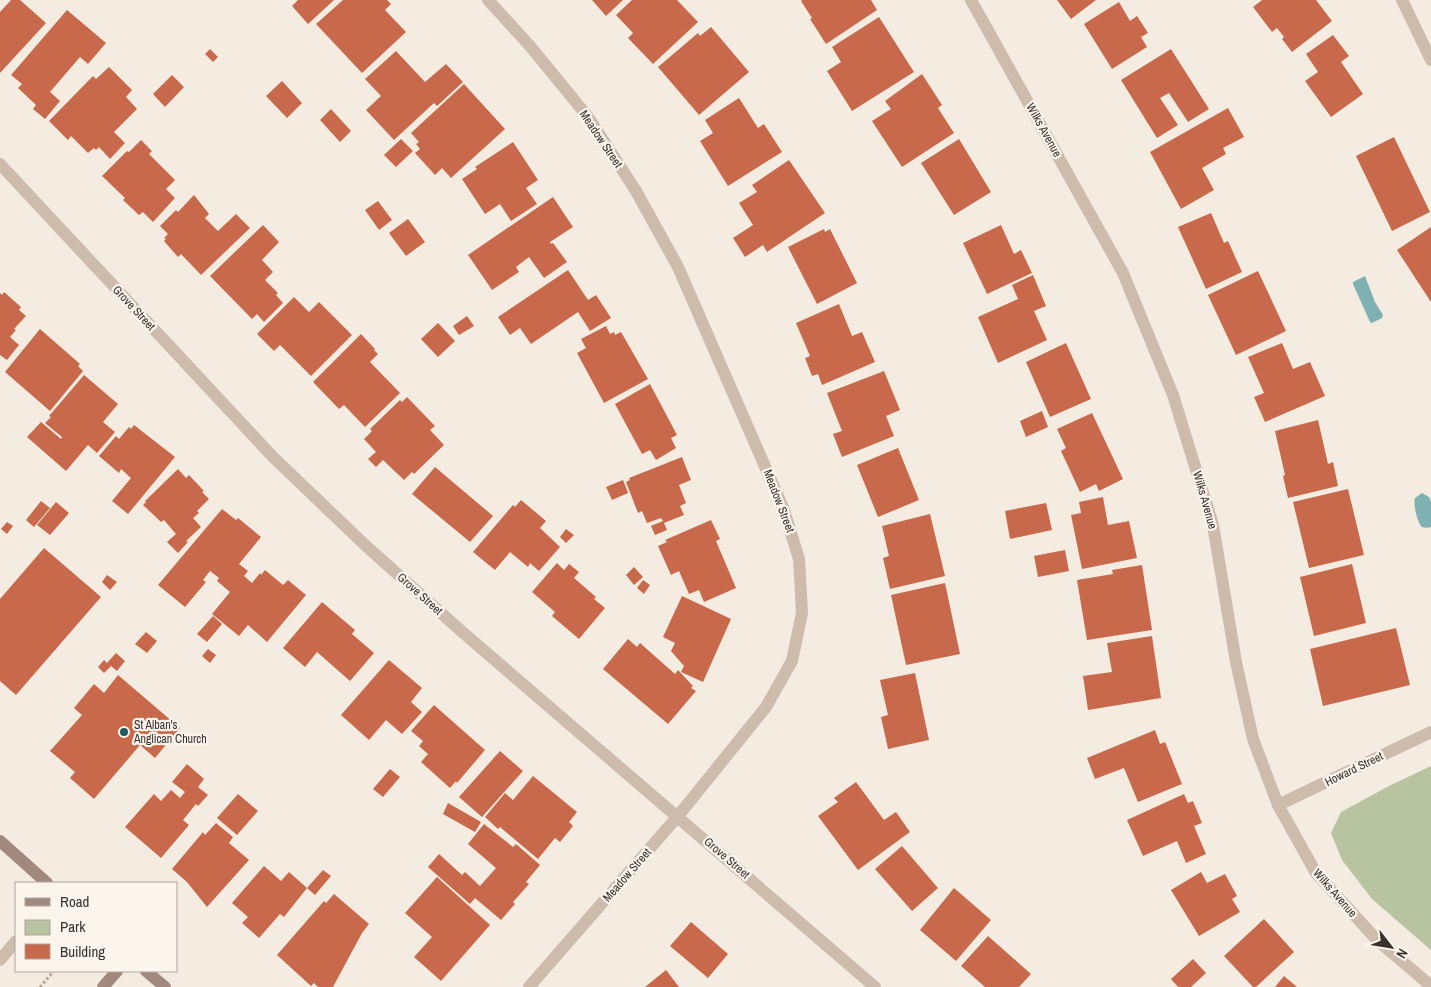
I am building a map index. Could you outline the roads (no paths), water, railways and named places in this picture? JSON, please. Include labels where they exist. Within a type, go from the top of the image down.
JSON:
[{"type":"main road","points":[[0,841],[46,882]]},
{"type":"main road","points":[[103,987],[116,972]]},
{"type":"main road","points":[[147,972],[165,987]]},
{"type":"street","name":"Meadow Street","points":[[488,0],[530,46],[588,117],[636,191],[678,267],[784,510],[799,559],[802,612],[792,661],[766,707],[678,816],[529,987]]},
{"type":"street","name":"Wilks Avenue","points":[[971,0],[1123,273],[1173,395],[1213,525],[1236,662],[1253,739],[1278,805],[1316,873],[1377,940],[1431,986]]},
{"type":"street","points":[[1402,0],[1431,60]]},
{"type":"street","name":"Grove Street","points":[[0,164],[273,457],[343,525],[460,630],[875,987]]},
{"type":"street","name":"Howard Street","points":[[1278,805],[1431,732]]},
{"type":"street","points":[[0,960],[15,943]]},
{"type":"water","points":[[1365,276],[1375,302],[1383,315],[1382,318],[1372,323],[1353,284],[1353,282]]},
{"type":"water","points":[[1422,493],[1429,497],[1431,502],[1431,527],[1422,527],[1416,513],[1415,498]]},
{"type":"place","name":"St Alban's Anglican Church","points":[[124,732]]}]
